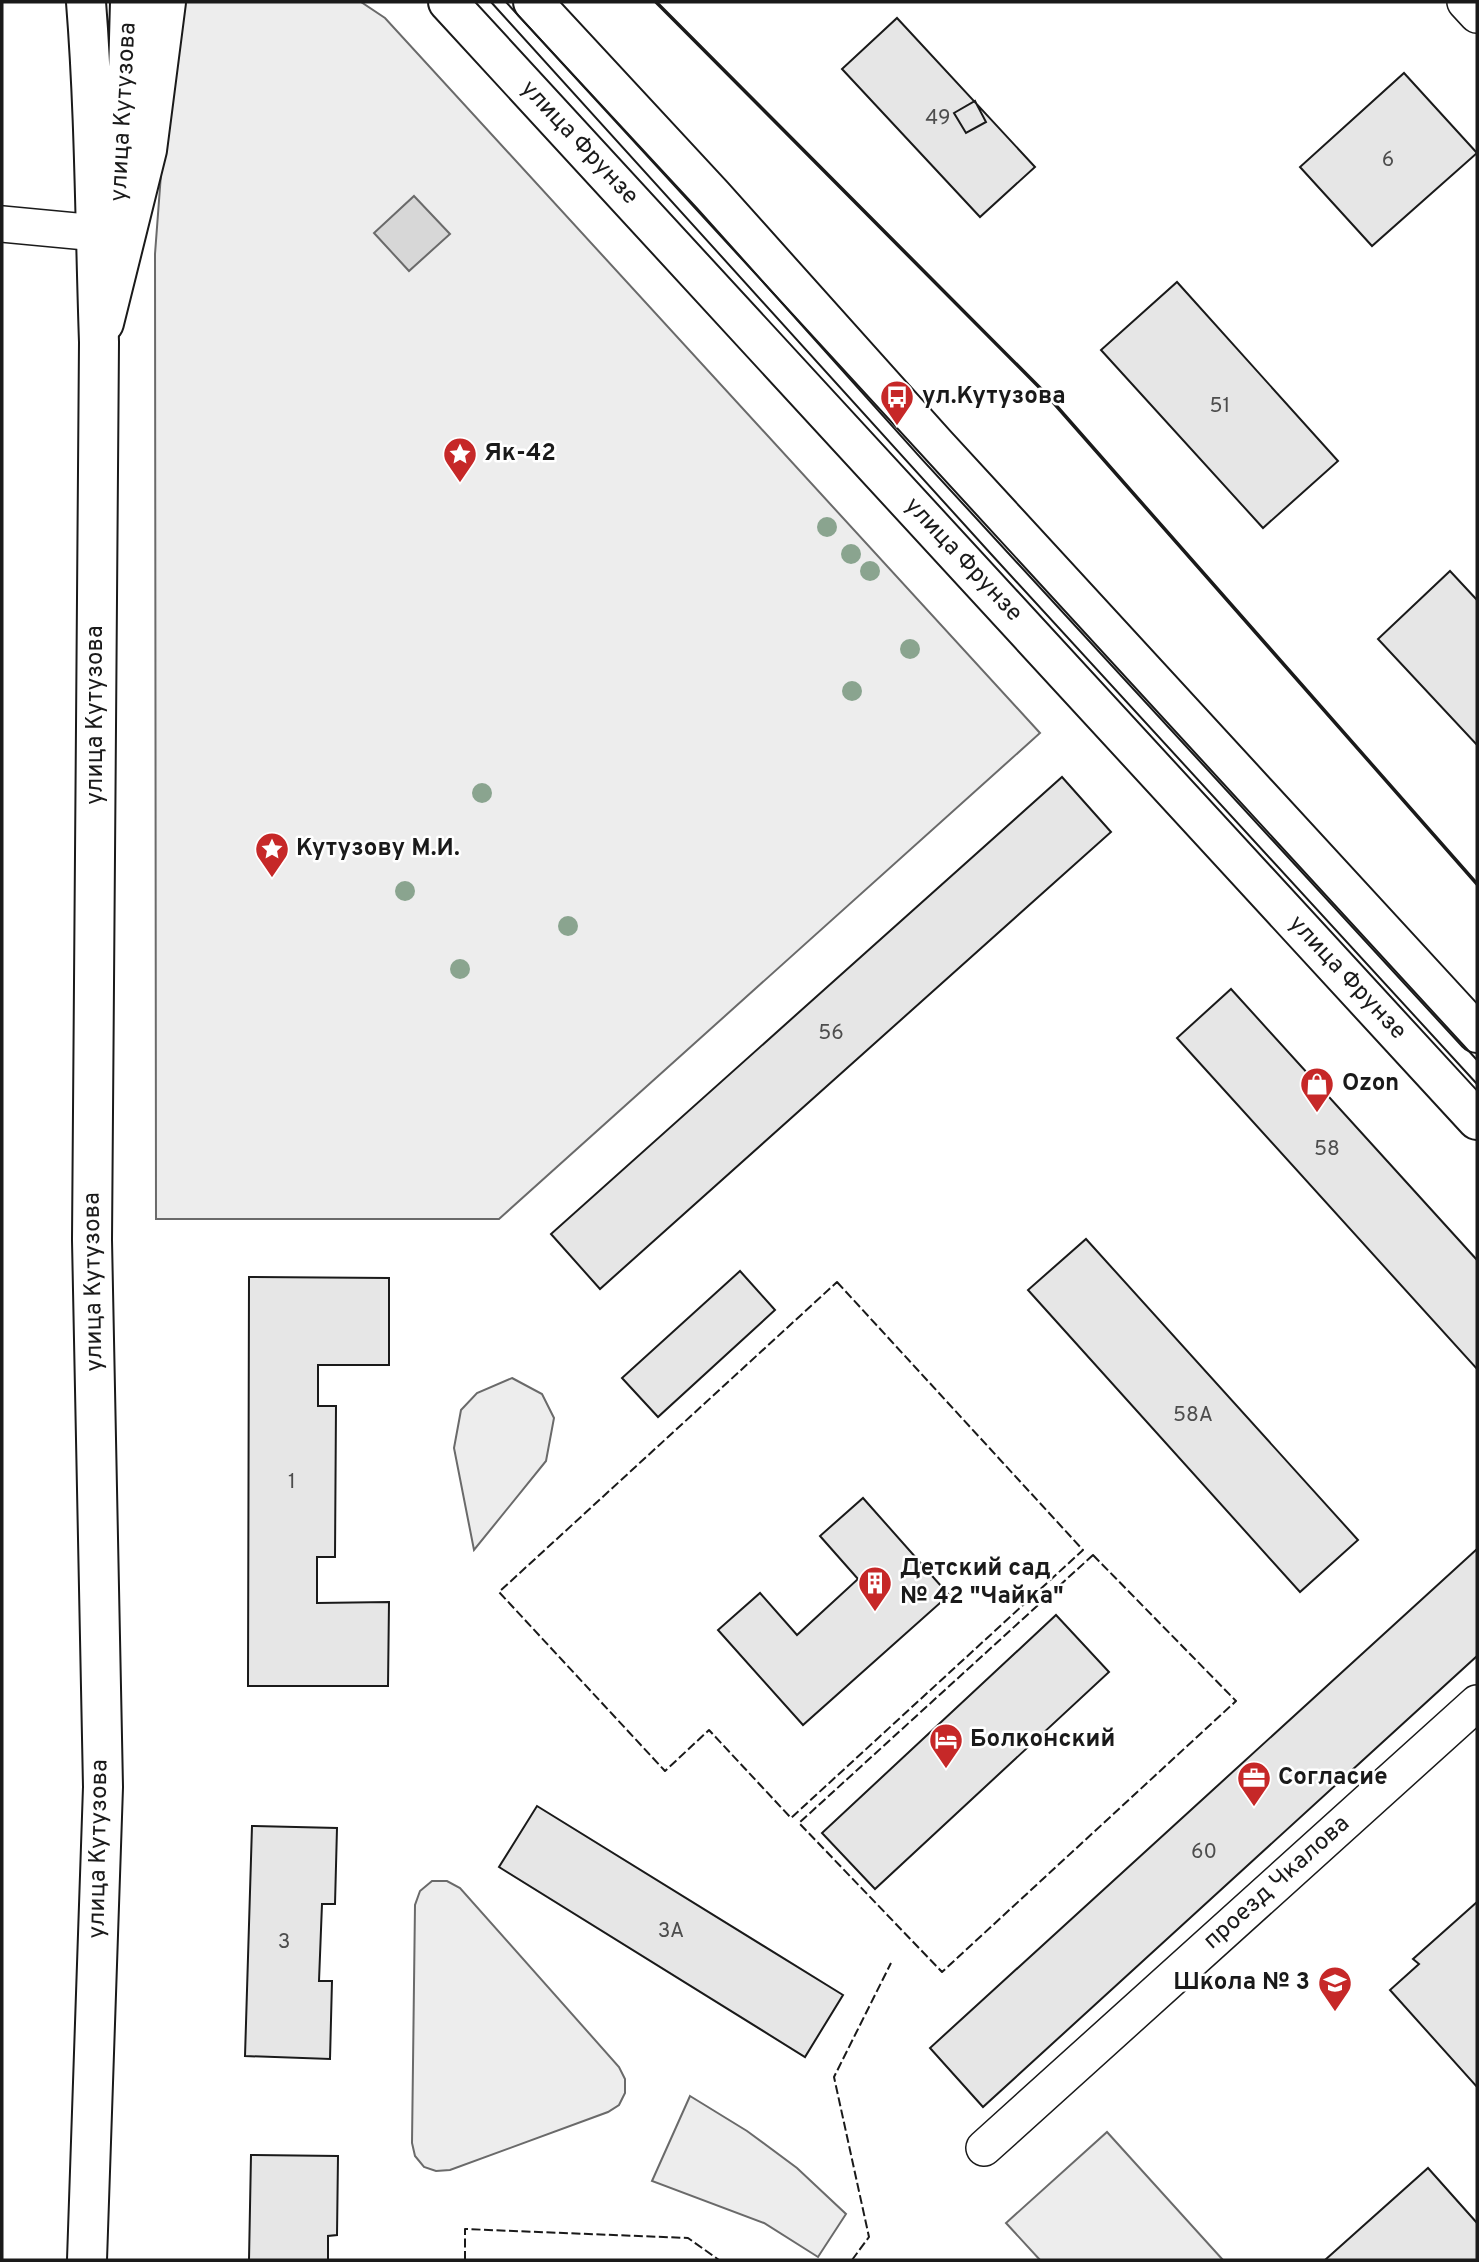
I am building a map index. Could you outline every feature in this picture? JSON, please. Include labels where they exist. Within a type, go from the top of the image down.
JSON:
[{"type":"main road","name":"улица Кутузова","points":[[86,2],[90,43],[99,342],[92,1240],[103,1787],[87,2260]]},
{"type":"main road","points":[[90,43],[95,2]]},
{"type":"main road","name":"улица Кутузова","points":[[98,303],[125,184],[130,2]]},
{"type":"main road","points":[[99,342],[146,150],[166,2]]},
{"type":"main road","name":"улица Фрунзе","points":[[448,2],[1477,1119]]},
{"type":"main road","points":[[533,2],[1477,1033]]},
{"type":"street","points":[[1465,2],[1477,15]]},
{"type":"street","points":[[2,224],[97,233]]},
{"type":"street","name":"проезд Чкалова","points":[[984,2148],[1477,1703]]},
{"type":"shaded area","points":[[181,2],[361,2],[385,18],[1040,733],[499,1219],[156,1219],[155,254],[161,174]]},
{"type":"shaded area","points":[[414,196],[450,234],[409,271],[374,233]]},
{"type":"shaded area","points":[[512,1378],[542,1394],[554,1418],[546,1461],[474,1550],[454,1448],[461,1410],[477,1393]]},
{"type":"shaded area","points":[[432,1881],[447,1881],[460,1888],[619,2067],[625,2079],[625,2093],[619,2105],[608,2112],[450,2170],[436,2171],[424,2167],[415,2156],[412,2143],[415,1905],[420,1891]]},
{"type":"shaded area","points":[[690,2096],[747,2131],[797,2168],[846,2214],[818,2257],[764,2223],[652,2181]]},
{"type":"shaded area","points":[[1107,2132],[1223,2260],[1040,2260],[1006,2223]]},
{"type":"building","points":[[897,18],[1035,167],[980,217],[842,69]]},
{"type":"building","points":[[1404,73],[1477,153],[1372,246],[1300,167]]},
{"type":"building","points":[[975,101],[986,122],[966,133],[954,113]]},
{"type":"building","points":[[1177,282],[1338,461],[1263,528],[1101,350]]},
{"type":"building","points":[[1450,571],[1477,600],[1477,745],[1378,639]]},
{"type":"building","points":[[1062,777],[1111,832],[600,1289],[551,1234]]},
{"type":"building","points":[[1231,989],[1477,1260],[1477,1369],[1177,1038]]},
{"type":"building","points":[[1086,1239],[1358,1540],[1300,1592],[1028,1290]]},
{"type":"building","points":[[740,1271],[775,1310],[658,1417],[622,1378]]},
{"type":"building","points":[[249,1277],[389,1278],[389,1365],[318,1365],[318,1406],[336,1406],[335,1557],[317,1557],[317,1603],[389,1602],[388,1686],[248,1686]]},
{"type":"building","name":"Детский сад № 42 \"Чайка\"","points":[[863,1498],[949,1595],[803,1725],[718,1630],[760,1593],[797,1635],[858,1579],[820,1536]]},
{"type":"building","points":[[1477,1549],[1477,1656],[983,2107],[930,2048]]},
{"type":"building","name":"Болконский","points":[[1056,1615],[1109,1672],[875,1889],[822,1833]]},
{"type":"building","points":[[537,1806],[843,1995],[805,2057],[499,1867]]},
{"type":"building","points":[[252,1826],[337,1828],[335,1904],[322,1904],[319,1981],[332,1981],[330,2059],[245,2056]]},
{"type":"building","points":[[1477,1902],[1477,2087],[1390,1990],[1419,1964],[1413,1959]]},
{"type":"building","points":[[251,2155],[338,2156],[337,2235],[328,2236],[328,2260],[249,2260]]},
{"type":"building","points":[[1428,2168],[1477,2223],[1477,2260],[1325,2260]]},
{"type":"tram line","points":[[491,2],[991,554],[1477,1084]]},
{"type":"tram line","points":[[506,2],[1477,1060]]},
{"type":"fence","points":[[837,1282],[1083,1550],[791,1818],[709,1730],[665,1771],[499,1592],[837,1282]]},
{"type":"fence","points":[[1093,1555],[1236,1701],[942,1972],[799,1823],[1093,1555]]},
{"type":"fence","points":[[852,2260],[869,2237],[834,2077],[891,1963]]},
{"type":"fence","points":[[465,2260],[465,2229],[688,2238],[719,2260]]},
{"type":"wall","points":[[656,2],[1045,393],[1477,884]]},
{"type":"place","name":"ул.Кутузова","points":[[897,427]]},
{"type":"place","name":"Як-42","points":[[460,484]]},
{"type":"place","name":"Кутузову М.И.","points":[[272,879]]},
{"type":"place","name":"Ozon","points":[[1317,1114]]},
{"type":"place","name":"Детский сад № 42 \"Чайка\"","points":[[875,1613]]},
{"type":"place","name":"Болконский","points":[[946,1770]]},
{"type":"place","name":"Согласие","points":[[1254,1808]]},
{"type":"place","name":"Школа № 3","points":[[1335,2013]]}]
